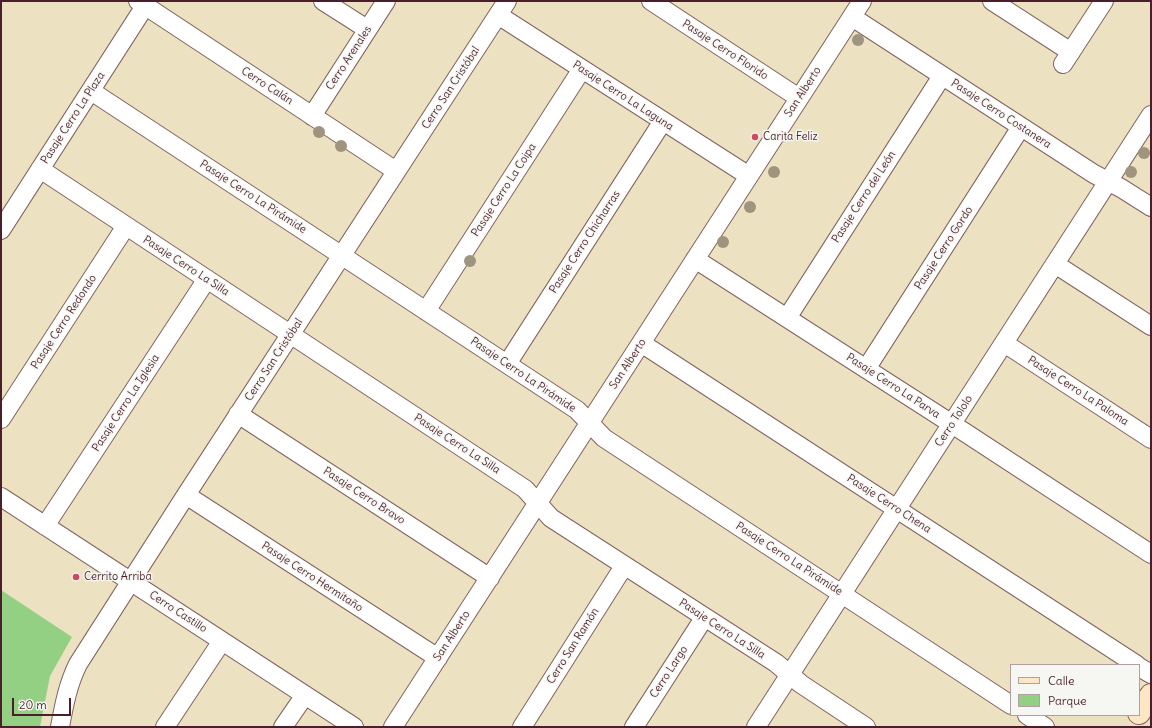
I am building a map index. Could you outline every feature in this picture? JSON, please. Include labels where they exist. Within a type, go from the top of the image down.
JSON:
[{"type":"street","points":[[323,1],[367,29]]},
{"type":"street","name":"Cerro Arenales","points":[[312,116],[386,1]]},
{"type":"street","name":"Pasaje Cerro Florido","points":[[651,1],[799,98]]},
{"type":"street","name":"San Alberto","points":[[393,727],[862,1]]},
{"type":"street","points":[[992,1],[1067,58],[1104,1]]},
{"type":"street","name":"Pasaje Cerro La Plaza","points":[[1,230],[91,91],[142,3]]},
{"type":"street","name":"Cerro Calán","points":[[142,3],[396,172]]},
{"type":"street","name":"Pasaje Cerro La Laguna","points":[[503,8],[582,69],[749,176]]},
{"type":"street","name":"Cerro San Cristóbal","points":[[60,727],[67,691],[71,678],[78,664],[238,414],[503,8]]},
{"type":"street","name":"Pasaje Cerro Costanera","points":[[852,17],[1094,174],[1121,188],[1151,207]]},
{"type":"street","name":"Pasaje Cerro La Coipa","points":[[426,311],[582,69]]},
{"type":"street","name":"Pasaje Cerro del León","points":[[787,318],[942,76]]},
{"type":"street","name":"Pasaje Cerro La Pirámide","points":[[91,91],[577,410],[604,438],[1010,704]]},
{"type":"street","name":"Cerro Tololo","points":[[756,727],[1151,115]]},
{"type":"street","name":"Pasaje Cerro Chicharras","points":[[507,364],[663,121]]},
{"type":"street","name":"Pasaje Cerro Gordo","points":[[866,369],[1021,127]]},
{"type":"street","name":"Pasaje Cerro La Silla","points":[[40,169],[525,489],[551,518],[776,663],[801,684],[866,727]]},
{"type":"street","name":"Pasaje Cerro Redondo","points":[[1,419],[126,226]]},
{"type":"street","name":"Pasaje Cerro La Parva","points":[[695,259],[1151,554]]},
{"type":"street","points":[[1055,264],[1151,326]]},
{"type":"street","name":"Pasaje Cerro La Iglesia","points":[[45,526],[207,279]]},
{"type":"street","name":"Pasaje Cerro Chena","points":[[641,343],[1135,664]]},
{"type":"street","name":"Pasaje Cerro La Paloma","points":[[1004,343],[1151,439]]},
{"type":"street","name":"Pasaje Cerro Bravo","points":[[238,414],[490,578]]},
{"type":"street","name":"Pasaje Cerro Hermitaño","points":[[186,495],[438,658]]},
{"type":"street","name":"Cerro Castillo","points":[[1,497],[354,727]]},
{"type":"street","name":"Cerro San Ramón","points":[[522,727],[624,566]]},
{"type":"street","name":"Cerro Largo","points":[[634,727],[704,618]]},
{"type":"street","points":[[165,727],[222,641]]},
{"type":"street","name":"Pasaje Cerro Chena","points":[[1140,667],[1151,674]]},
{"type":"street","points":[[1140,711],[1151,694]]},
{"type":"street","points":[[283,727],[305,695]]},
{"type":"street","points":[[1028,716],[1045,727]]},
{"type":"street","points":[[1130,727],[1137,716]]},
{"type":"green space","points":[[1,590],[72,637],[50,676],[40,727],[1,727]]},
{"type":"place","name":"Carita Feliz","points":[[755,137]]},
{"type":"place","name":"Cerrito Arriba","points":[[76,577]]}]
